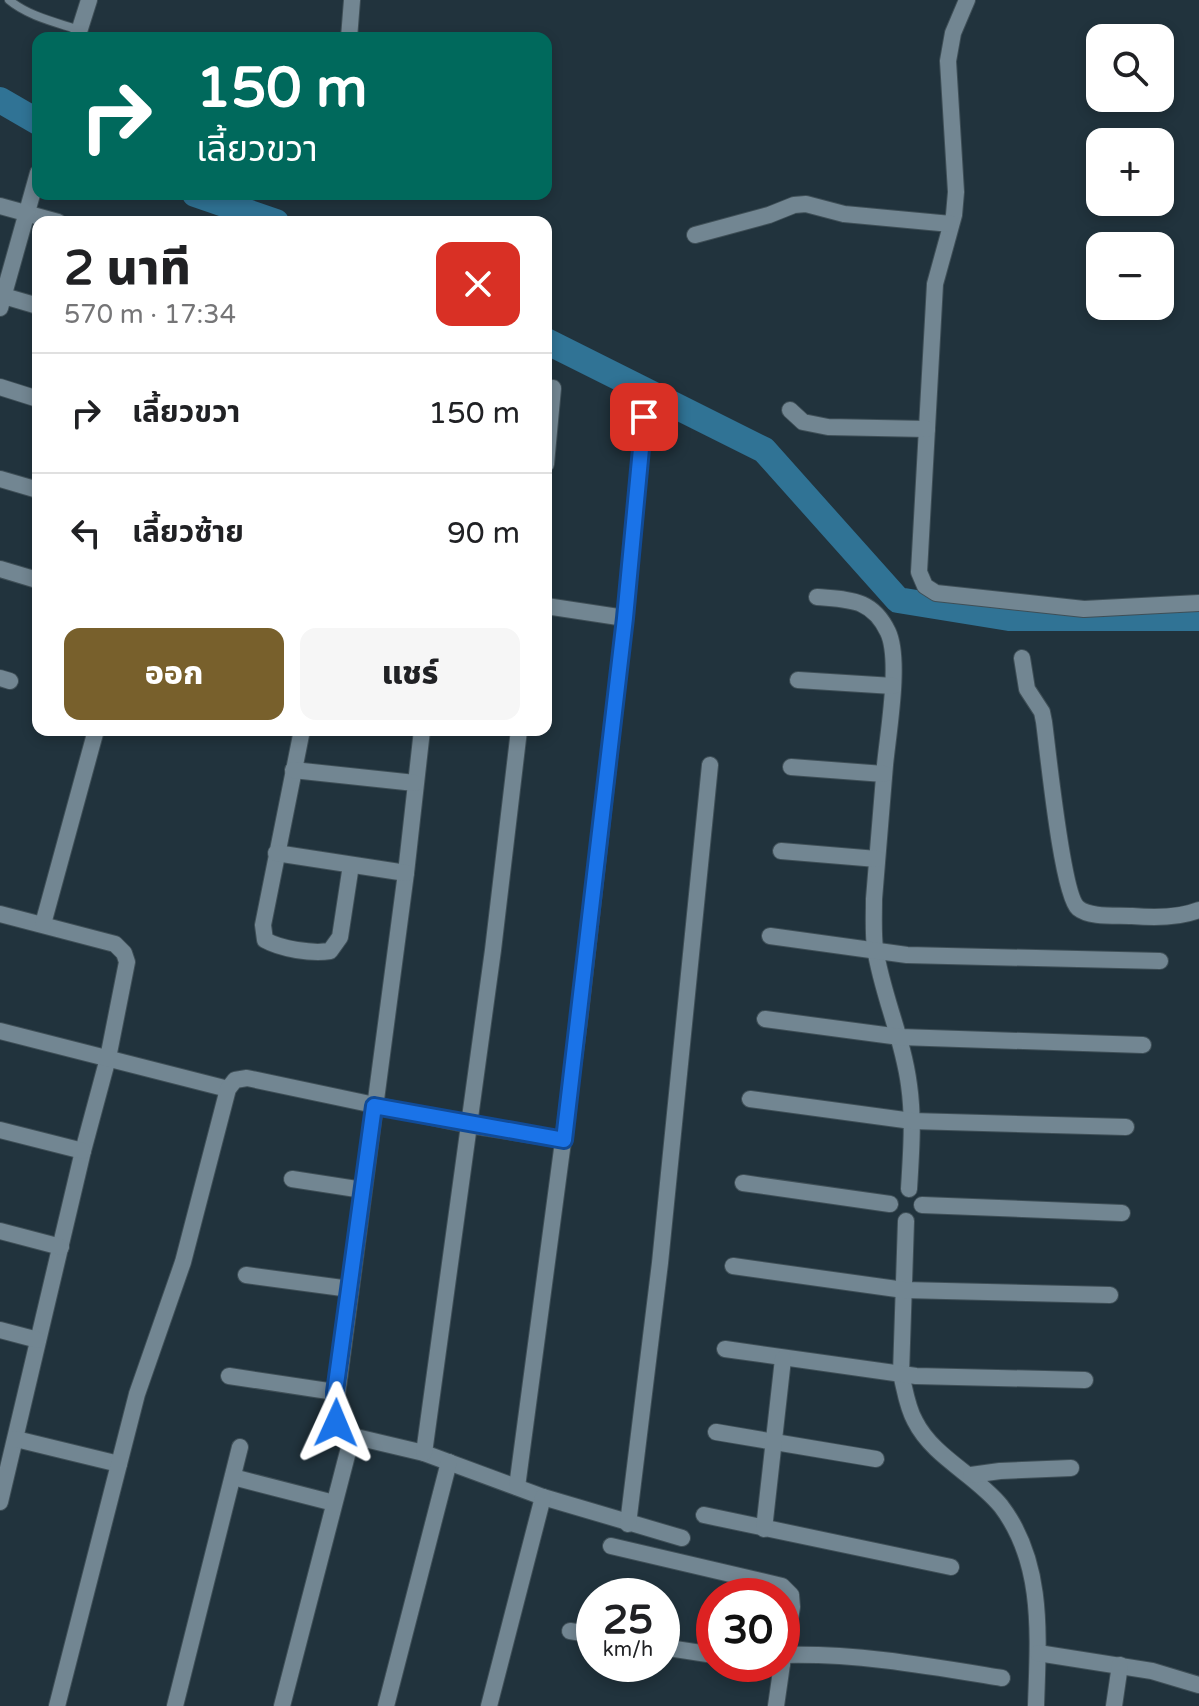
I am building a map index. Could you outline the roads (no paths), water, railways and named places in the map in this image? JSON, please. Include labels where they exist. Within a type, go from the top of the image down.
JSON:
[{"type":"street","points":[[79,32],[89,0]]},
{"type":"street","points":[[349,32],[352,0]]},
{"type":"street","points":[[967,0],[953,33],[948,61],[956,192],[935,284],[919,572],[925,586],[936,593],[1084,609],[1199,603]]},
{"type":"street","points":[[32,198],[1,300],[32,305]]},
{"type":"street","points":[[695,235],[806,204],[844,214],[951,224]]},
{"type":"street","points":[[0,206],[36,216]]},
{"type":"street","points":[[0,387],[32,397]]},
{"type":"street","points":[[552,399],[553,388]]},
{"type":"street","points":[[790,410],[803,422],[828,427],[927,429]]},
{"type":"street","points":[[517,1487],[564,1140],[625,618],[644,417]]},
{"type":"street","points":[[0,479],[32,488]]},
{"type":"street","points":[[0,569],[32,579]]},
{"type":"street","points":[[817,597],[860,601],[888,631],[892,644],[893,686],[877,859],[875,951],[900,1037],[909,1086],[912,1121],[909,1189]]},
{"type":"street","points":[[552,607],[625,618]]},
{"type":"street","points":[[1022,658],[1027,689],[1042,712],[1064,864],[1070,896],[1075,905],[1090,913],[1142,917],[1180,915],[1199,910]]},
{"type":"street","points":[[798,680],[893,686]]},
{"type":"street","points":[[43,924],[94,736]]},
{"type":"street","points":[[301,736],[263,932],[268,942],[330,951],[340,937],[351,865]]},
{"type":"street","points":[[421,736],[406,873],[335,1392],[336,1423],[352,1436],[424,1453],[543,1497],[682,1538]]},
{"type":"street","points":[[424,1453],[493,950],[518,736]]},
{"type":"street","points":[[628,1524],[660,1263],[710,765]]},
{"type":"street","points":[[791,767],[884,774]]},
{"type":"street","points":[[293,770],[415,783]]},
{"type":"street","points":[[781,851],[877,859]]},
{"type":"street","points":[[276,853],[406,873]]},
{"type":"street","points":[[0,914],[115,944],[124,953],[127,971],[0,1502]]},
{"type":"street","points":[[770,936],[875,951],[950,957],[1160,961]]},
{"type":"street","points":[[765,1019],[900,1037],[1143,1045]]},
{"type":"street","points":[[0,1031],[228,1089]]},
{"type":"street","points":[[57,1706],[137,1394],[199,1207],[228,1089],[235,1080],[247,1078],[469,1125],[564,1140]]},
{"type":"street","points":[[750,1099],[912,1121],[1126,1127]]},
{"type":"street","points":[[0,1130],[83,1151]]},
{"type":"street","points":[[292,1179],[363,1190]]},
{"type":"street","points":[[743,1183],[890,1204]]},
{"type":"street","points":[[909,1189],[919,1195],[922,1205],[917,1216],[906,1221],[895,1216],[890,1204],[896,1193],[909,1189]]},
{"type":"street","points":[[922,1205],[1122,1213]]},
{"type":"street","points":[[906,1221],[901,1374],[915,1421],[926,1438],[971,1475],[1001,1506],[1028,1559],[1035,1585],[1038,1653],[1036,1706]]},
{"type":"street","points":[[0,1231],[61,1247]]},
{"type":"street","points":[[733,1266],[904,1290],[1110,1295]]},
{"type":"street","points":[[246,1275],[350,1289]]},
{"type":"street","points":[[0,1330],[38,1340]]},
{"type":"street","points":[[725,1349],[901,1374],[1085,1380]]},
{"type":"street","points":[[764,1529],[783,1359]]},
{"type":"street","points":[[229,1376],[335,1392]]},
{"type":"street","points":[[716,1432],[876,1459]]},
{"type":"street","points":[[282,1706],[352,1436]]},
{"type":"street","points":[[16,1439],[119,1464]]},
{"type":"street","points":[[175,1706],[240,1447]]},
{"type":"street","points":[[386,1706],[449,1462]]},
{"type":"street","points":[[971,1475],[1071,1468]]},
{"type":"street","points":[[233,1477],[334,1503]]},
{"type":"street","points":[[489,1706],[543,1497]]},
{"type":"street","points":[[704,1515],[951,1567]]},
{"type":"street","points":[[611,1546],[748,1578]]},
{"type":"street","points":[[570,1631],[576,1632]]},
{"type":"street","points":[[1038,1653],[1120,1665],[1199,1685]]},
{"type":"street","points":[[800,1660],[848,1655],[1002,1678]]},
{"type":"street","points":[[1114,1706],[1120,1665]]},
{"type":"street","points":[[776,1706],[778,1682]]},
{"type":"lane","points":[[9,0],[17,7],[74,32]]},
{"type":"waterway","points":[[0,100],[32,119]]},
{"type":"waterway","points":[[212,200],[259,216]]},
{"type":"waterway","points":[[552,344],[764,450],[898,600],[1009,618],[1199,618]]}]
